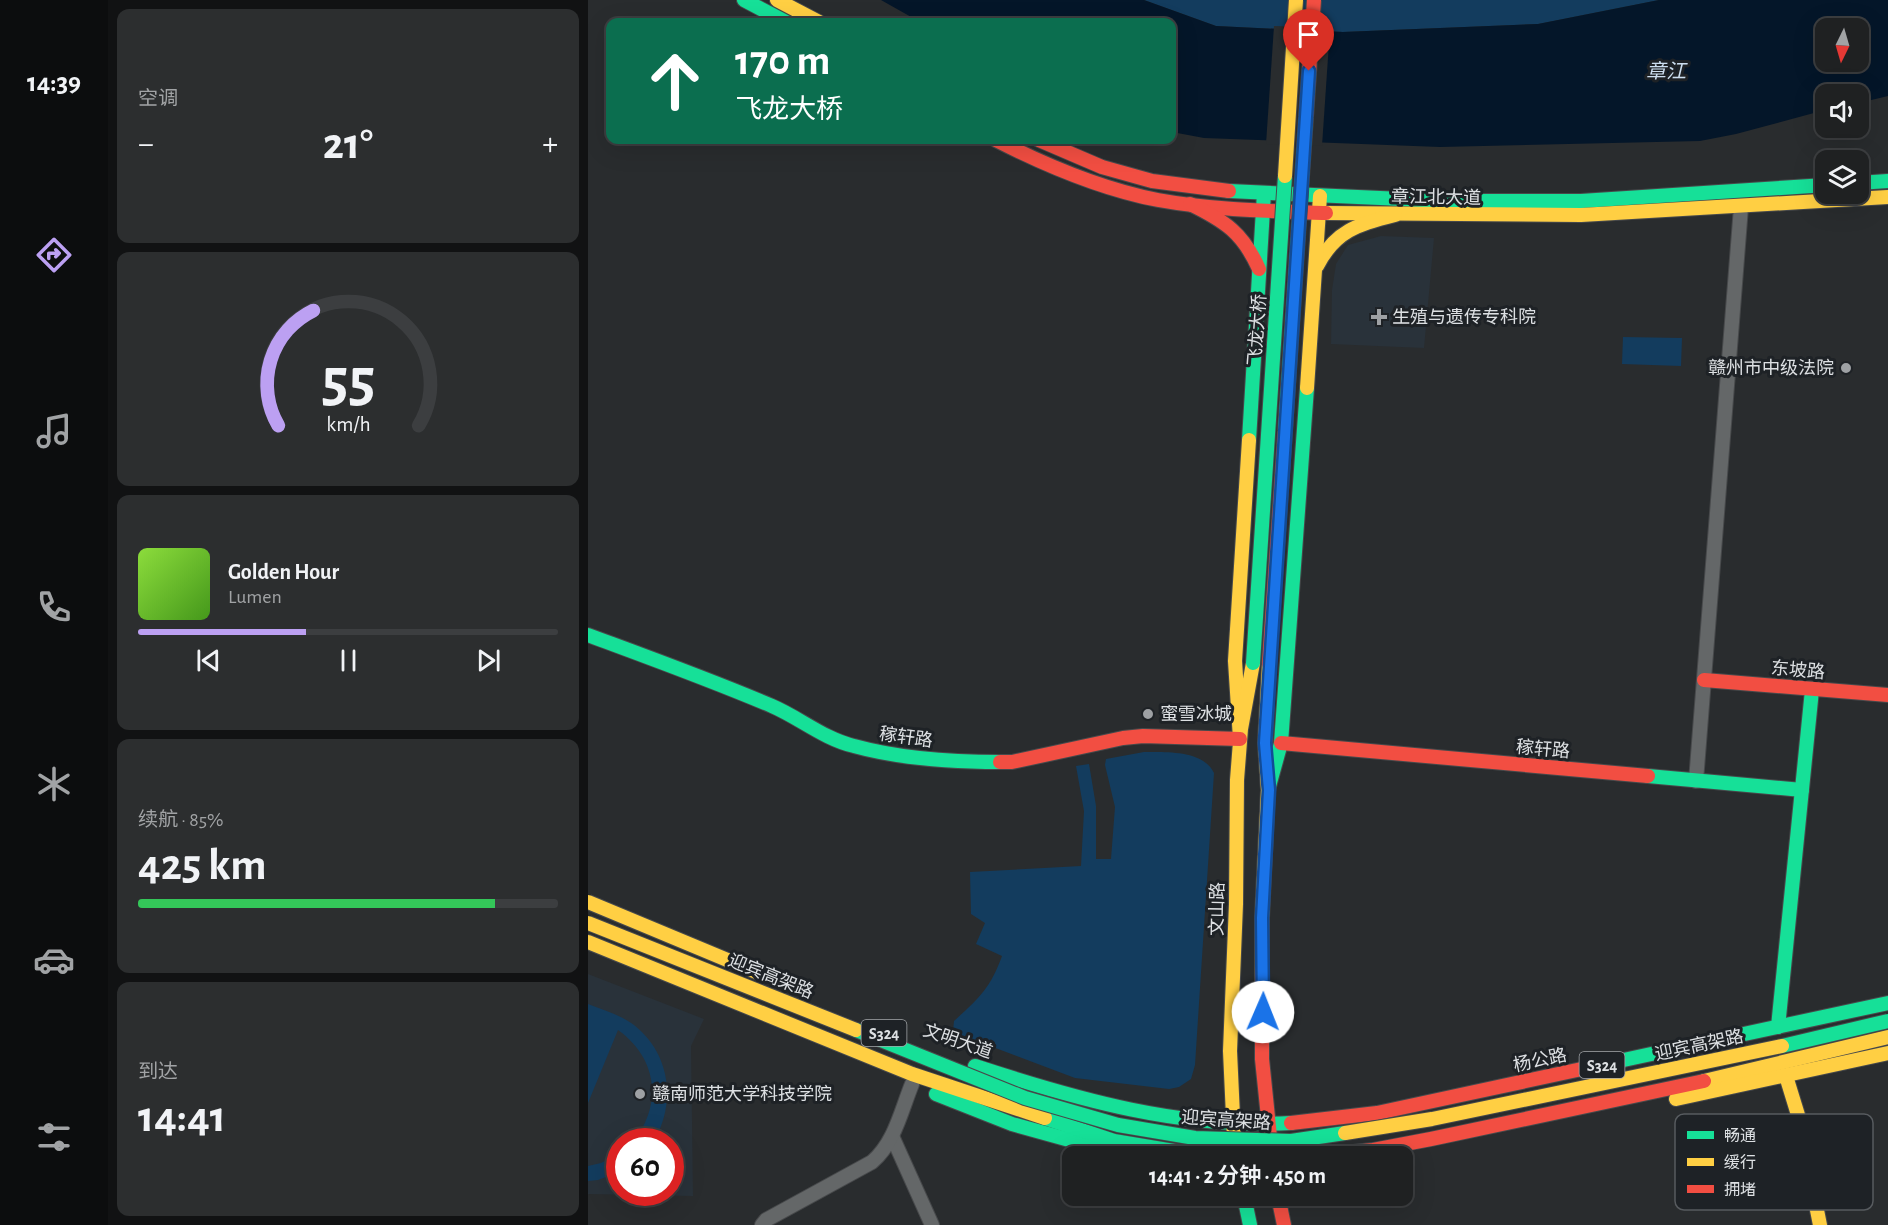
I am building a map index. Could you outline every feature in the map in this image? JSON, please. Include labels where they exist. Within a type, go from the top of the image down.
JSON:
[{"type":"main road","points":[[744,0],[778,18]]},
{"type":"main road","points":[[777,0],[811,18]]},
{"type":"main road","name":"飞龙大桥","points":[[1253,663],[1296,0]]},
{"type":"main road","name":"飞龙大桥","points":[[1269,790],[1265,743],[1269,664],[1314,0]]},
{"type":"main road","name":"章江北大道","points":[[1004,144],[1036,160],[1094,183],[1158,200],[1263,210],[1395,215],[1581,215],[1888,197]]},
{"type":"main road","name":"章江北大道","points":[[1048,144],[1102,167],[1152,181],[1204,189],[1264,193],[1446,201],[1581,201],[1815,186]]},
{"type":"main road","points":[[1869,182],[1888,181]]},
{"type":"main road","points":[[1240,739],[1235,661],[1264,193]]},
{"type":"main road","points":[[1271,1146],[1262,1059],[1262,918],[1269,790],[1281,743],[1288,665],[1320,196]]},
{"type":"main road","points":[[1190,204],[1228,223],[1236,230],[1253,255],[1260,271]]},
{"type":"main road","points":[[1315,269],[1323,252],[1344,232],[1359,224],[1395,215]]},
{"type":"main road","name":"稼轩路","points":[[588,635],[708,679],[766,704],[808,727],[852,746],[900,756],[970,762],[1012,762],[1143,736],[1240,739]]},
{"type":"main road","name":"文山路","points":[[1235,1146],[1232,1125],[1231,1045],[1240,739],[1253,663]]},
{"type":"main road","name":"东坡路","points":[[1704,680],[1888,695]]},
{"type":"main road","points":[[1778,1027],[1812,690]]},
{"type":"main road","name":"稼轩路","points":[[1281,743],[1802,790]]},
{"type":"main road","points":[[588,902],[775,979]]},
{"type":"main road","name":"文明大道","points":[[588,913],[925,1050],[1026,1083],[1158,1118],[1232,1125],[1268,1124]]},
{"type":"main road","name":"迎宾高架路","points":[[588,923],[1025,1098],[1118,1125],[1195,1138],[1292,1141],[1431,1119],[1792,1044],[1888,1021]]},
{"type":"main road","name":"迎宾高架路","points":[[588,942],[912,1074],[1114,1141],[1144,1146]]},
{"type":"main road","name":"S324","points":[[588,952],[1012,1124],[1085,1146]]},
{"type":"main road","name":"杨公路","points":[[1268,1124],[1346,1118],[1389,1110],[1888,1003]]},
{"type":"main road","points":[[871,1021],[924,1044],[1025,1098]]},
{"type":"main road","name":"迎宾高架路","points":[[1392,1146],[1793,1062],[1888,1037]]},
{"type":"main road","points":[[1413,1154],[1888,1053]]},
{"type":"main road","points":[[1786,1076],[1798,1114]]},
{"type":"main road","points":[[1246,1206],[1250,1225]]},
{"type":"main road","points":[[1280,1206],[1284,1225]]},
{"type":"main road","points":[[1817,1210],[1820,1225]]},
{"type":"street","points":[[1696,781],[1741,207]]},
{"type":"street","points":[[762,1225],[766,1220],[872,1162],[883,1153],[912,1084]]},
{"type":"street","points":[[892,1136],[933,1225]]},
{"type":"shaded area","points":[[1144,0],[1659,0],[1538,24],[1343,32],[1216,26]]},
{"type":"shaded area","name":"生殖与遗传专科院","points":[[1381,236],[1434,238],[1424,348],[1331,344],[1332,290],[1336,264],[1348,245]]},
{"type":"shaded area","points":[[1623,337],[1682,338],[1681,366],[1622,364]]},
{"type":"shaded area","points":[[1144,752],[1193,756],[1209,765],[1214,773],[1195,1065],[1191,1079],[1179,1087],[1169,1089],[1075,1078],[953,1032],[954,1021],[983,992],[993,977],[1002,956],[976,944],[985,923],[971,914],[970,872],[1081,866],[1084,811],[1076,766],[1089,764],[1096,806],[1096,859],[1111,859],[1115,807],[1105,765],[1106,759]]},
{"type":"shaded area","name":"赣南师范大学科技学院","points":[[588,974],[704,1019],[691,1046],[693,1196],[684,1196],[684,1128],[606,1128],[606,1194],[588,1194]]},
{"type":"shaded area","points":[[588,1004],[629,1021],[646,1037],[656,1050],[662,1064],[667,1095],[660,1128],[642,1128],[649,1112],[652,1097],[648,1067],[631,1041],[618,1030],[588,1103]]},
{"type":"shaded area","points":[[606,1160],[606,1177],[588,1181],[588,1166]]},
{"type":"water","name":"章江","points":[[881,0],[1144,0],[1216,26],[1343,32],[1538,24],[1659,0],[1888,0],[1888,96],[1869,101],[1869,84],[1815,84],[1815,113],[1736,134],[1700,141],[1440,147],[1204,138],[1176,133],[1176,18],[913,18]]},
{"type":"pier","points":[[1274,26],[1330,28],[1322,146],[1266,144]]},
{"type":"traffic: fast","points":[[744,0],[778,18]]},
{"type":"traffic: fast","points":[[1285,431],[1306,117]]},
{"type":"traffic: fast","points":[[1253,663],[1285,176]]},
{"type":"traffic: fast","points":[[1869,182],[1888,181]]},
{"type":"traffic: fast","points":[[1229,191],[1446,201],[1581,201],[1815,186]]},
{"type":"traffic: fast","points":[[1249,440],[1264,193]]},
{"type":"traffic: fast","points":[[1268,790],[1281,743],[1307,388]]},
{"type":"traffic: fast","points":[[588,635],[772,706],[843,743],[908,757],[1000,762]]},
{"type":"traffic: fast","points":[[1778,1027],[1812,690]]},
{"type":"traffic: fast","points":[[1648,776],[1802,790]]},
{"type":"traffic: fast","points":[[1605,1064],[1888,1003]]},
{"type":"traffic: fast","points":[[1782,1046],[1888,1021]]},
{"type":"traffic: fast","points":[[856,1030],[1025,1098],[1118,1125],[1195,1138],[1291,1141],[1345,1133]]},
{"type":"traffic: fast","points":[[975,1066],[1053,1090],[1131,1110],[1210,1121],[1250,1124],[1291,1123]]},
{"type":"traffic: fast","points":[[936,1094],[1012,1124],[1091,1146]]},
{"type":"traffic: fast","points":[[1045,1118],[1114,1141],[1144,1146]]},
{"type":"traffic: fast","points":[[1246,1206],[1250,1225]]},
{"type":"traffic: slow","points":[[777,0],[811,18]]},
{"type":"traffic: slow","points":[[1285,176],[1296,0]]},
{"type":"traffic: slow","points":[[1307,388],[1320,196]]},
{"type":"traffic: slow","points":[[1326,213],[1581,215],[1888,197]]},
{"type":"traffic: slow","points":[[1317,266],[1332,245],[1349,231],[1395,215]]},
{"type":"traffic: slow","points":[[1240,739],[1235,661],[1249,440]]},
{"type":"traffic: slow","points":[[1234,1138],[1230,1051],[1236,904],[1237,780],[1241,729],[1253,663]]},
{"type":"traffic: slow","points":[[1262,918],[1268,790],[1265,743],[1269,664]]},
{"type":"traffic: slow","points":[[588,902],[761,974]]},
{"type":"traffic: slow","points":[[588,923],[856,1030]]},
{"type":"traffic: slow","points":[[588,942],[912,1074],[1045,1118]]},
{"type":"traffic: slow","points":[[1704,1081],[1888,1037]]},
{"type":"traffic: slow","points":[[1345,1133],[1432,1119],[1782,1046]]},
{"type":"traffic: slow","points":[[1676,1099],[1888,1053]]},
{"type":"traffic: slow","points":[[1786,1076],[1798,1114]]},
{"type":"traffic: slow","points":[[1817,1210],[1820,1225]]},
{"type":"traffic: jam","points":[[1306,117],[1314,0]]},
{"type":"traffic: jam","points":[[1004,144],[1075,176],[1116,190],[1158,200],[1221,208],[1326,213]]},
{"type":"traffic: jam","points":[[1048,144],[1102,167],[1152,181],[1229,191]]},
{"type":"traffic: jam","points":[[1190,204],[1232,229],[1246,246],[1259,269]]},
{"type":"traffic: jam","points":[[1269,664],[1285,431]]},
{"type":"traffic: jam","points":[[1704,680],[1888,695]]},
{"type":"traffic: jam","points":[[1000,762],[1012,762],[1123,738],[1143,736],[1240,739]]},
{"type":"traffic: jam","points":[[1281,743],[1648,776]]},
{"type":"traffic: jam","points":[[1262,918],[1262,1059],[1271,1146]]},
{"type":"traffic: jam","points":[[1291,1123],[1377,1113],[1605,1064]]},
{"type":"traffic: jam","points":[[1394,1146],[1704,1081]]},
{"type":"traffic: jam","points":[[1280,1206],[1284,1225]]},
{"type":"place","name":"生殖与遗传专科院","points":[[1379,317]]},
{"type":"place","name":"赣州市中级法院","points":[[1846,368]]},
{"type":"place","name":"蜜雪冰城","points":[[1148,714]]},
{"type":"place","name":"赣南师范大学科技学院","points":[[640,1094]]},
{"type":"route","points":[[1263,1012],[1262,918],[1269,790],[1265,743],[1309,71]]}]
